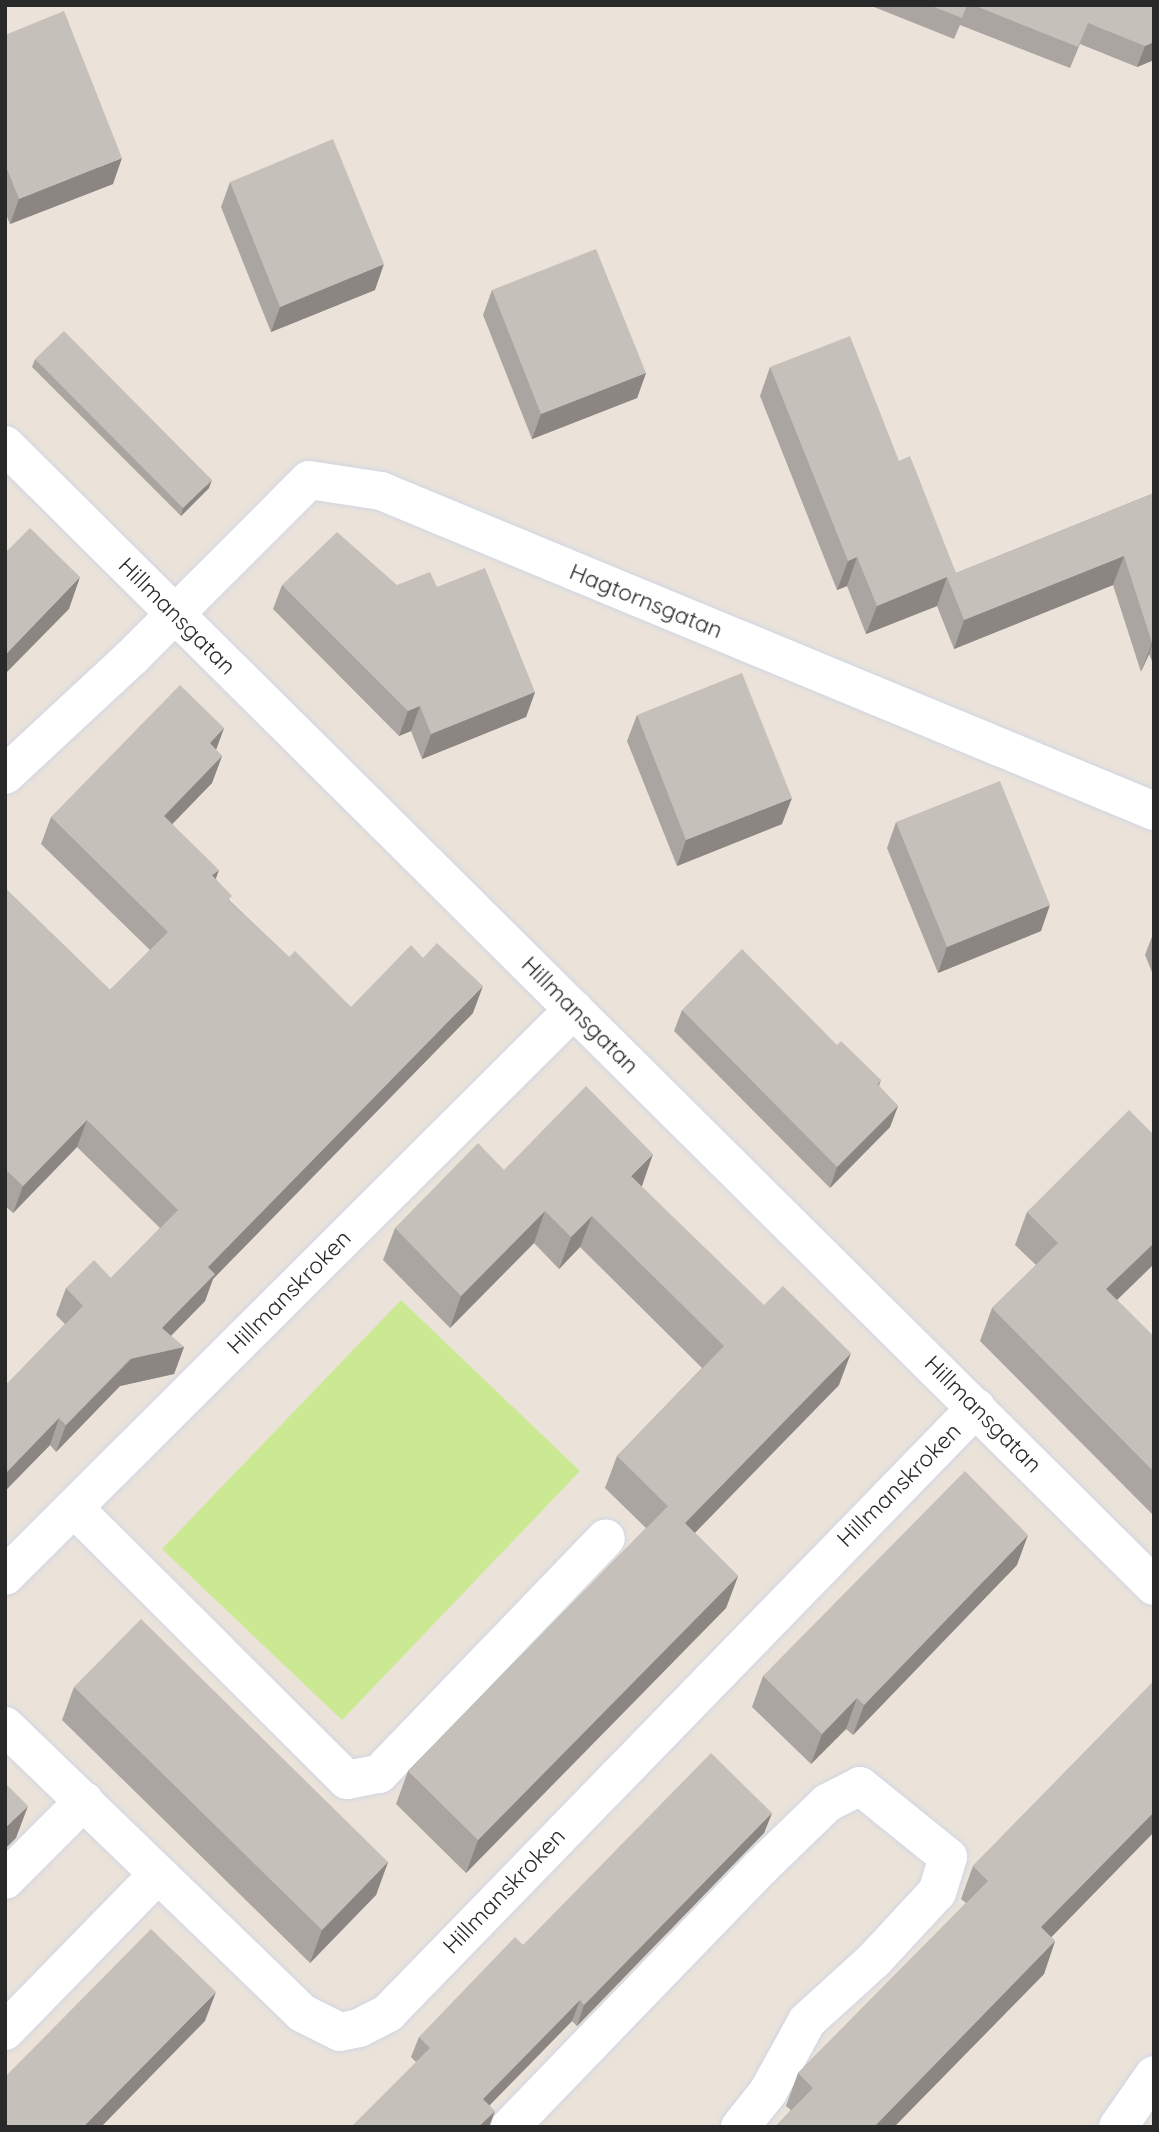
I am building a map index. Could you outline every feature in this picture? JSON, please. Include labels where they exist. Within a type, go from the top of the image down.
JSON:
[{"type":"street","name":"Hillmansgatan","points":[[5,445],[1154,1586]]},
{"type":"street","name":"Hagtornsgatan","points":[[175,614],[309,480],[381,491],[1154,811]]},
{"type":"street","points":[[5,775],[175,614]]},
{"type":"street","name":"Hillmanskroken","points":[[5,1576],[75,1509],[163,1414],[249,1335],[573,1009]]},
{"type":"street","name":"Hillmanskroken","points":[[5,1726],[285,1998],[320,2025],[340,2032],[359,2028],[388,2013],[976,1408]]},
{"type":"street","points":[[75,1509],[347,1780],[379,1774],[606,1538]]},
{"type":"street","points":[[510,2127],[798,1830],[827,1802],[860,1786],[948,1857],[937,1892],[874,1960],[807,2021],[768,2092],[740,2127]]},
{"type":"street","points":[[5,1880],[85,1801]]},
{"type":"street","points":[[5,2031],[158,1874]]},
{"type":"street","points":[[1118,2127],[1154,2075]]},
{"type":"green space","points":[[401,1300],[580,1471],[342,1720],[162,1549]]},
{"type":"building","points":[[929,5],[967,5],[962,18]]},
{"type":"building","points":[[973,5],[1154,5],[1154,42],[1145,46],[1088,23],[1078,47]]},
{"type":"building","points":[[64,11],[122,158],[19,199],[5,164],[5,35]]},
{"type":"building","points":[[333,139],[384,264],[280,307],[230,182]]},
{"type":"building","points":[[596,249],[646,373],[541,414],[492,290]]},
{"type":"building","points":[[64,331],[212,480],[183,508],[35,359]]},
{"type":"building","points":[[850,336],[899,461],[910,456],[956,573],[1154,493],[1152,643],[1124,556],[964,620],[947,577],[877,606],[857,557],[848,561],[770,367]]},
{"type":"building","points":[[30,528],[80,577],[5,655],[5,549],[7,551]]},
{"type":"building","points":[[337,532],[397,585],[430,572],[437,587],[485,568],[535,692],[431,734],[420,706],[408,711],[282,585]]},
{"type":"building","points":[[742,673],[792,798],[686,840],[637,715]]},
{"type":"building","points":[[180,685],[224,728],[210,743],[222,756],[164,816],[219,870],[212,875],[232,896],[228,900],[289,957],[295,951],[351,1007],[411,945],[423,958],[437,943],[483,986],[208,1267],[215,1274],[162,1328],[184,1347],[130,1359],[66,1425],[59,1418],[5,1474],[5,1386],[83,1306],[66,1288],[94,1260],[111,1278],[178,1210],[87,1120],[23,1186],[5,1169],[5,888],[110,990],[168,932],[51,817]]},
{"type":"building","points":[[1000,781],[1050,905],[947,947],[896,822]]},
{"type":"building","points":[[742,949],[837,1045],[841,1041],[881,1080],[877,1084],[898,1106],[837,1167],[682,1010]]},
{"type":"building","points":[[586,1086],[653,1154],[631,1176],[764,1305],[783,1286],[851,1353],[685,1523],[617,1456],[724,1346],[592,1216],[571,1237],[545,1211],[461,1296],[395,1228],[478,1143],[504,1170]]},
{"type":"building","points":[[1129,1110],[1154,1135],[1154,1243],[1106,1289],[1154,1337],[1154,1472],[992,1308],[1058,1243],[1027,1212]]},
{"type":"building","points":[[965,1471],[1028,1535],[864,1705],[857,1698],[822,1734],[763,1676]]},
{"type":"building","points":[[668,1506],[738,1576],[478,1840],[408,1771]]},
{"type":"building","points":[[141,1619],[388,1862],[322,1930],[74,1687]]},
{"type":"building","points":[[1154,1681],[1154,1812],[1041,1927],[1055,1941],[874,2127],[775,2127],[813,2088],[798,2073],[988,1881],[973,1866]]},
{"type":"building","points":[[711,1753],[772,1813],[584,2005],[580,2000],[483,2099],[495,2111],[478,2127],[351,2127],[430,2048],[419,2037],[515,1937],[523,1945]]},
{"type":"building","points":[[5,1783],[28,1806],[5,1828]]},
{"type":"building","points":[[151,1929],[216,1992],[83,2127],[5,2127],[5,2077]]}]
